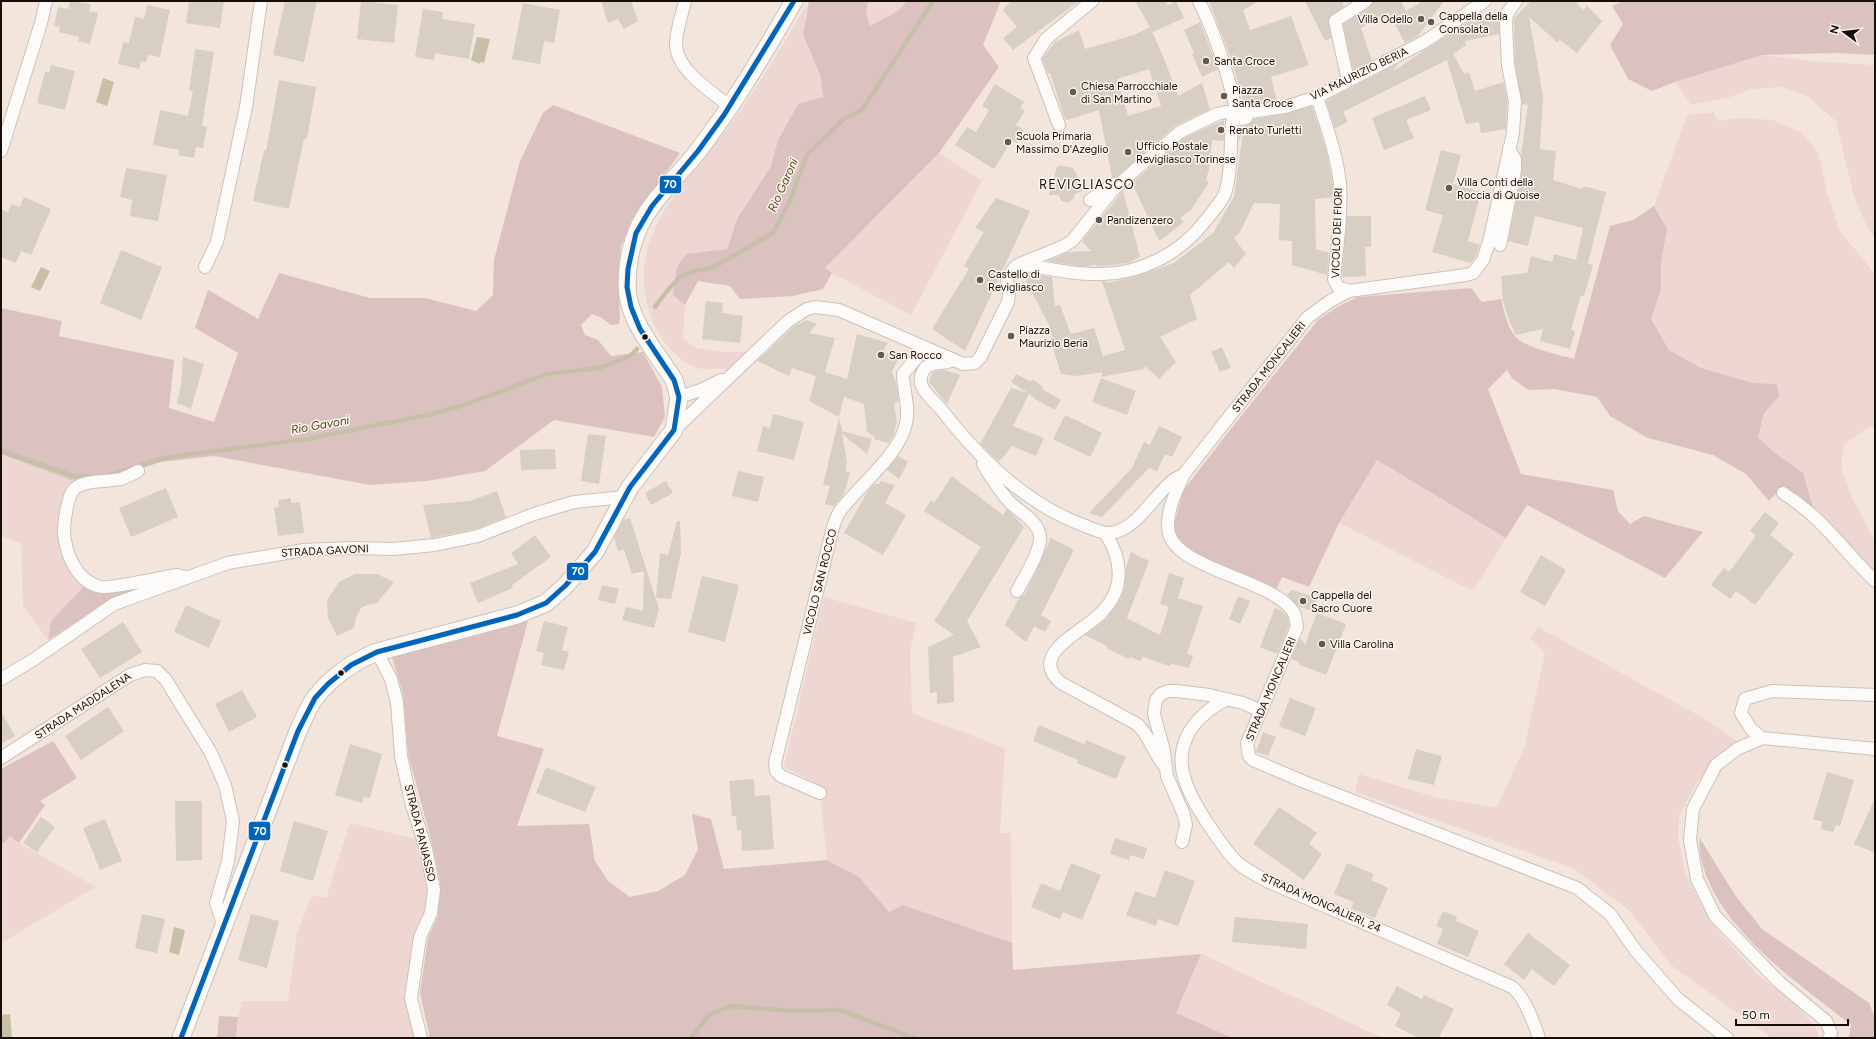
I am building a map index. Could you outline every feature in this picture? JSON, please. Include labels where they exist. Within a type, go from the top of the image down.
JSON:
[{"type":"street","points":[[1,151],[41,23],[46,1]]},
{"type":"street","points":[[205,267],[217,242],[243,122],[261,1]]},
{"type":"street","points":[[685,1],[676,44],[680,61],[687,71],[729,106]]},
{"type":"street","points":[[674,430],[679,397],[674,380],[631,310],[627,279],[632,252],[640,225],[648,212],[698,151],[752,74],[794,1]]},
{"type":"street","points":[[1059,125],[1034,58],[1046,39],[1092,1]]},
{"type":"street","points":[[1199,1],[1215,36],[1225,65],[1237,113]]},
{"type":"street","points":[[1348,81],[1335,21],[1366,1]]},
{"type":"street","name":"VIA MAURIZIO BERIA","points":[[1017,266],[1064,246],[1073,240],[1109,195],[1129,175],[1180,132],[1213,115],[1226,112],[1237,113],[1285,107],[1317,97],[1424,42],[1485,1]]},
{"type":"street","name":"STRADA MONCALIERI","points":[[1516,1],[1508,14],[1506,24],[1508,65],[1515,101],[1513,133],[1489,242],[1483,260],[1473,273],[1466,275],[1349,291],[1330,300],[1307,318],[1184,474],[1175,496],[1168,528],[1173,540],[1185,554],[1279,598],[1294,612],[1297,628],[1247,743],[1249,756],[1253,760],[1302,781],[1577,888],[1610,914],[1636,951],[1678,1000],[1727,1038]]},
{"type":"street","name":"VICOLO DEI FIORI","points":[[1317,97],[1327,128],[1340,183],[1340,210],[1334,279],[1338,287],[1349,291]]},
{"type":"street","points":[[181,1038],[223,924],[298,731],[314,698],[336,676],[366,657],[377,652],[517,615],[546,603],[566,586],[594,552],[630,487],[674,430],[788,321],[807,309],[815,307],[839,310],[956,362],[969,364],[975,363],[980,358],[1008,302],[1008,279],[1017,266],[1102,274],[1119,272],[1153,263],[1169,255],[1194,235],[1225,194],[1233,120],[1262,116],[1285,107]]},
{"type":"street","points":[[1500,245],[1515,170],[1515,159],[1509,148]]},
{"type":"street","points":[[1090,200],[1129,175]]},
{"type":"street","name":"VICOLO SAN ROCCO","points":[[820,793],[781,776],[776,771],[775,763],[832,531],[839,513],[847,502],[886,458],[903,435],[907,415],[903,374],[925,348]]},
{"type":"street","points":[[956,362],[933,363],[926,367],[922,373],[921,385],[924,392],[937,404],[977,453],[1006,498],[1035,525],[1040,537],[1035,556],[1017,591]]},
{"type":"street","points":[[679,397],[701,390],[732,374]]},
{"type":"street","points":[[977,453],[1030,499],[1073,521],[1105,532],[1119,531],[1148,508],[1171,482],[1184,474]]},
{"type":"street","points":[[138,471],[122,479],[85,484],[74,490],[67,505],[64,527],[66,549],[75,569],[90,582],[103,587],[177,575],[189,577]]},
{"type":"street","points":[[1783,493],[1802,505],[1816,517],[1875,581]]},
{"type":"street","name":"STRADA GAVONI","points":[[1,679],[33,660],[114,604],[238,561],[285,552],[353,548],[393,549],[435,545],[478,536],[534,514],[574,502],[624,497]]},
{"type":"street","points":[[1105,532],[1114,548],[1120,568],[1115,593],[1102,612],[1061,645],[1053,654],[1050,658],[1049,668],[1051,673],[1061,683],[1138,724],[1158,759],[1166,768]]},
{"type":"street","name":"STRADA PANIASSO","points":[[377,652],[391,679],[397,702],[401,756],[411,802],[426,849],[434,890],[431,913],[420,937],[411,998],[421,1038]]},
{"type":"street","name":"STRADA MADDALENA","points":[[1,758],[130,675],[146,670],[157,671],[166,680],[176,694],[211,753],[225,785],[233,821],[228,861],[216,903],[223,924]]},
{"type":"street","points":[[1182,842],[1186,825],[1184,815],[1169,781],[1154,714],[1156,700],[1161,694],[1168,690],[1176,690],[1243,703],[1261,711]]},
{"type":"street","points":[[1762,738],[1751,729],[1741,713],[1745,699],[1772,691],[1875,696]]},
{"type":"street","name":"STRADA MONCALIERI, 24","points":[[1226,700],[1216,704],[1205,713],[1188,733],[1183,744],[1181,765],[1186,784],[1199,810],[1220,842],[1238,862],[1269,882],[1512,987],[1517,990],[1522,999],[1539,1038]]},
{"type":"street","points":[[1829,1038],[1831,1033],[1826,1021],[1779,982],[1715,916],[1697,879],[1690,840],[1693,809],[1716,765],[1737,749],[1762,738],[1875,749]]},
{"type":"shaded area","points":[[809,1],[868,1],[866,14],[870,26],[898,11],[907,1],[1001,1],[983,45],[999,67],[939,153],[825,268],[832,273],[823,289],[793,296],[740,299],[730,286],[698,281],[685,305],[673,295],[677,267],[686,254],[727,249],[737,219],[771,166],[778,140],[798,104],[823,97],[820,74],[803,35]]},
{"type":"shaded area","points":[[868,1],[907,1],[898,11],[870,26],[866,14]]},
{"type":"shaded area","points":[[1623,1],[1875,1],[1875,55],[1837,53],[1762,55],[1675,82],[1652,91],[1628,79],[1610,45],[1623,24],[1612,6]]},
{"type":"shaded area","points":[[807,4],[803,35],[820,74],[823,97],[798,104],[778,140],[771,166],[737,219],[727,249],[687,254],[673,295],[685,305],[683,339],[696,348],[720,352],[745,352],[730,369],[697,368],[684,361],[672,351],[655,326],[645,294],[644,264],[651,237],[664,211],[747,101],[774,60]]},
{"type":"shaded area","points":[[477,37],[490,39],[484,63],[481,62],[479,64],[471,60]]},
{"type":"shaded area","points":[[1762,55],[1809,61],[1875,65],[1875,238],[1868,229],[1854,197],[1836,121],[1808,97],[1782,87],[1752,89],[1727,98],[1691,105],[1675,82]]},
{"type":"shaded area","points":[[103,78],[114,82],[107,106],[96,102]]},
{"type":"shaded area","points":[[553,105],[680,153],[632,220],[621,246],[618,281],[619,324],[611,325],[602,318],[592,314],[581,325],[585,335],[598,340],[611,356],[643,352],[662,387],[665,417],[654,437],[554,420],[485,471],[427,481],[370,485],[214,456],[161,462],[113,478],[71,480],[1,454],[1,308],[62,321],[59,336],[174,360],[169,408],[214,422],[238,353],[195,328],[208,290],[258,319],[279,273],[370,298],[425,298],[476,311],[493,295],[494,260],[520,161],[543,113]]},
{"type":"shaded area","points":[[1714,112],[1717,121],[1741,118],[1772,120],[1801,132],[1818,152],[1827,192],[1839,230],[1875,274],[1875,427],[1867,428],[1844,445],[1841,466],[1851,496],[1875,542],[1875,573],[1814,511],[1775,453],[1758,437],[1764,413],[1779,397],[1776,384],[1753,383],[1701,368],[1669,350],[1651,319],[1661,289],[1661,263],[1667,229],[1654,206],[1687,115]]},
{"type":"shaded area","points":[[939,153],[982,181],[911,315],[824,269]]},
{"type":"shaded area","points":[[1654,206],[1667,229],[1661,263],[1661,289],[1651,319],[1669,350],[1701,368],[1753,383],[1777,384],[1779,397],[1764,413],[1758,437],[1775,453],[1803,473],[1814,511],[1803,501],[1782,487],[1769,501],[1746,474],[1713,455],[1648,438],[1610,416],[1597,397],[1554,389],[1528,390],[1512,378],[1507,370],[1488,389],[1521,474],[1613,490],[1618,511],[1630,524],[1644,516],[1703,532],[1665,578],[1527,505],[1506,538],[1377,460],[1339,523],[1309,587],[1282,577],[1276,590],[1188,551],[1175,535],[1174,525],[1183,491],[1318,320],[1337,307],[1358,297],[1471,288],[1482,302],[1501,299],[1510,329],[1520,341],[1543,351],[1574,359],[1610,226],[1633,220]]},
{"type":"shaded area","points":[[41,267],[50,271],[40,291],[31,287]]},
{"type":"shaded area","points":[[1,454],[71,480],[83,480],[71,485],[59,515],[60,544],[68,569],[85,585],[51,621],[48,640],[23,606],[21,543],[1,536]]},
{"type":"shaded area","points":[[1377,460],[1506,538],[1473,591],[1339,523]]},
{"type":"shaded area","points":[[85,585],[152,585],[115,597],[48,640],[51,621]]},
{"type":"shaded area","points":[[824,597],[916,623],[910,652],[912,713],[1005,748],[1000,833],[1011,833],[1012,943],[974,931],[889,912],[859,877],[827,860],[821,804],[823,787],[784,767]]},
{"type":"shaded area","points":[[528,621],[497,736],[544,749],[517,826],[589,824],[595,861],[608,881],[630,897],[658,891],[685,875],[698,849],[692,814],[711,819],[724,869],[827,860],[859,877],[889,912],[903,905],[1012,943],[1013,970],[1201,954],[1176,1013],[1233,1038],[430,1038],[420,993],[428,938],[438,916],[440,882],[432,843],[408,754],[403,694],[392,657]]},
{"type":"shaded area","points":[[1538,627],[1705,719],[1736,741],[1714,759],[1698,781],[1679,815],[1678,838],[1686,876],[1702,906],[1719,932],[1756,973],[1798,1007],[1816,1028],[1819,1038],[1772,1038],[1671,965],[1629,910],[1573,868],[1355,792],[1359,774],[1438,798],[1496,808],[1524,749],[1545,653],[1530,638]]},
{"type":"shaded area","points":[[53,741],[77,778],[40,801],[45,805],[19,843],[10,836],[1,846],[1,769]]},
{"type":"shaded area","points":[[350,823],[417,839],[428,882],[424,913],[415,936],[407,981],[407,999],[416,1038],[236,1038],[238,1017],[242,1001],[288,1001],[297,933],[312,895],[326,898]]},
{"type":"shaded area","points":[[10,836],[19,843],[96,887],[1,943],[1,846]]},
{"type":"shaded area","points":[[1699,837],[1735,895],[1762,929],[1869,1003],[1875,1018],[1875,1038],[1849,1038],[1851,1025],[1784,972],[1741,931],[1724,908],[1710,884],[1700,855]]},
{"type":"shaded area","points":[[174,927],[185,930],[179,955],[169,952]]},
{"type":"shaded area","points":[[1201,954],[1383,1038],[1233,1038],[1176,1013]]},
{"type":"shaded area","points":[[10,1014],[12,1038],[1,1038],[1,1015]]},
{"type":"shaded area","points":[[219,1016],[238,1017],[236,1038],[217,1038]]},
{"type":"building","points":[[70,1],[91,4],[89,11],[98,13],[90,44],[78,41],[79,37],[59,32],[60,27],[54,26],[58,7],[68,9]]},
{"type":"building","points":[[189,1],[224,1],[220,28],[186,23]]},
{"type":"building","points":[[285,1],[317,1],[304,62],[273,55]]},
{"type":"building","points":[[361,1],[398,5],[394,43],[357,39]]},
{"type":"building","points":[[601,1],[631,1],[638,21],[624,29],[618,19],[608,23]]},
{"type":"building","points":[[1011,1],[1079,1],[1013,50],[1003,38],[1017,27],[1003,10]]},
{"type":"building","points":[[1135,1],[1165,1],[1168,5],[1176,1],[1184,18],[1153,32]]},
{"type":"building","points":[[1209,1],[1259,1],[1243,10],[1250,30],[1291,16],[1309,65],[1271,77],[1277,101],[1244,105],[1232,61]]},
{"type":"building","points":[[1305,1],[1342,1],[1344,6],[1328,19],[1331,38],[1325,41]]},
{"type":"building","points":[[1373,1],[1405,1],[1402,3],[1406,11],[1423,1],[1444,1],[1418,36],[1405,43],[1388,12],[1361,28],[1372,61],[1353,70],[1343,24],[1370,7]]},
{"type":"building","points":[[1531,1],[1575,1],[1583,10],[1587,6],[1602,21],[1577,53],[1560,40],[1557,42],[1529,17],[1543,96],[1540,149],[1556,151],[1553,180],[1582,189],[1583,186],[1606,192],[1588,263],[1593,265],[1584,296],[1581,295],[1571,330],[1575,331],[1570,349],[1540,341],[1543,329],[1516,335],[1503,301],[1501,276],[1527,273],[1531,256],[1552,262],[1554,254],[1576,260],[1583,228],[1535,216],[1528,246],[1508,241],[1522,171],[1521,155],[1528,105],[1522,104],[1515,64],[1514,18]]},
{"type":"building","points":[[523,3],[560,10],[554,43],[544,41],[540,64],[512,59]]},
{"type":"building","points":[[147,5],[170,10],[160,57],[148,55],[146,62],[141,61],[139,69],[118,64],[123,42],[129,43],[135,17],[144,19]]},
{"type":"building","points":[[423,9],[443,12],[442,19],[475,24],[469,59],[435,53],[434,60],[415,57]]},
{"type":"building","points":[[1499,14],[1499,34],[1465,41],[1466,45],[1453,54],[1464,74],[1469,73],[1475,91],[1504,82],[1507,101],[1506,129],[1481,133],[1479,122],[1466,124],[1447,60],[1343,112],[1348,122],[1335,128],[1326,101],[1399,63],[1392,72],[1467,22]]},
{"type":"building","points":[[1200,22],[1218,69],[1202,77],[1184,30]]},
{"type":"building","points":[[1150,27],[1178,96],[1202,83],[1210,109],[1175,126],[1116,177],[1112,177],[1099,110],[1067,120],[1065,119],[1050,73],[1048,73],[1042,59],[1055,42],[1079,30],[1085,49],[1134,35]],"holes":[[[1149,69],[1161,106],[1128,116],[1117,79]]]},
{"type":"building","points":[[195,49],[214,52],[202,126],[207,127],[203,148],[196,147],[194,158],[178,155],[179,150],[153,145],[160,110],[188,116],[193,91],[189,91]]},
{"type":"building","points":[[51,65],[75,71],[65,110],[37,103],[45,72],[49,73]]},
{"type":"building","points":[[279,80],[316,87],[307,139],[304,139],[289,209],[253,201],[264,150],[266,151]]},
{"type":"building","points":[[995,84],[1024,102],[1020,108],[1025,111],[1016,125],[1024,130],[1017,143],[1012,140],[994,169],[955,145],[967,127],[976,132],[989,110],[982,106]]},
{"type":"building","points":[[1425,96],[1431,110],[1406,120],[1414,138],[1384,150],[1372,118]]},
{"type":"building","points":[[1312,106],[1327,153],[1333,185],[1333,197],[1315,199],[1316,249],[1329,253],[1327,275],[1292,265],[1292,241],[1279,240],[1280,204],[1254,203],[1240,232],[1234,238],[1246,254],[1234,268],[1229,262],[1190,295],[1197,319],[1160,337],[1176,362],[1159,379],[1145,366],[1144,369],[1101,377],[1103,372],[1076,376],[1061,374],[1051,341],[1053,340],[1049,325],[1026,281],[1025,272],[1052,277],[1055,306],[1060,305],[1071,334],[1094,328],[1103,356],[1125,350],[1102,281],[1108,281],[1106,283],[1131,278],[1174,263],[1213,233],[1234,197],[1243,133],[1239,140],[1239,127],[1250,124],[1253,119],[1286,114]]},
{"type":"building","points":[[1224,120],[1224,141],[1212,140],[1209,169],[1206,180],[1209,182],[1191,210],[1180,218],[1184,222],[1159,241],[1132,183],[1184,138]]},
{"type":"building","name":"Villa Conti della Roccia di Quoise","points":[[1441,150],[1461,155],[1453,184],[1481,192],[1468,241],[1480,245],[1476,256],[1471,263],[1432,252],[1443,215],[1425,210]]},
{"type":"building","points":[[1061,165],[1073,168],[1085,190],[1075,194],[1074,198],[1068,203],[1061,201],[1059,195],[1049,195],[1057,167]]},
{"type":"building","points":[[126,168],[167,175],[158,221],[130,216],[132,200],[120,197]]},
{"type":"building","points":[[1123,191],[1140,257],[1128,263],[1097,267],[1096,264],[1081,266],[1047,261],[1069,252],[1091,251],[1082,241]]},
{"type":"building","points":[[24,197],[51,209],[31,255],[21,251],[16,263],[1,257],[1,209],[8,212],[11,204],[20,207]]},
{"type":"building","name":"Castello di Revigliasco","points":[[996,198],[1030,211],[965,351],[932,329],[969,269],[964,266],[984,232],[975,228]]},
{"type":"building","points":[[1347,216],[1371,216],[1371,247],[1365,247],[1366,276],[1342,277]]},
{"type":"building","points":[[121,250],[162,267],[141,320],[100,303]]},
{"type":"building","points":[[706,301],[723,303],[722,313],[743,316],[740,343],[702,339]]},
{"type":"building","points":[[806,320],[817,324],[809,333],[835,338],[825,372],[847,379],[857,334],[888,343],[883,351],[898,360],[892,371],[899,401],[894,404],[897,421],[893,436],[889,443],[874,439],[875,437],[867,432],[864,404],[844,397],[839,417],[809,401],[816,376],[792,368],[789,376],[757,361],[793,327]]},
{"type":"building","points":[[1222,347],[1231,368],[1220,372],[1211,352]]},
{"type":"building","points":[[183,357],[204,364],[191,409],[177,403],[181,385]]},
{"type":"building","points":[[944,370],[960,375],[947,404],[929,382],[932,372]]},
{"type":"building","points":[[1016,374],[1031,382],[1032,379],[1043,387],[1042,389],[1061,400],[1055,410],[1029,394],[1013,426],[1044,438],[1036,456],[1012,446],[999,462],[980,444],[1011,388],[1028,393],[1011,382]]},
{"type":"building","points":[[1101,378],[1136,391],[1127,415],[1092,402]]},
{"type":"building","points":[[773,414],[804,422],[794,460],[757,451],[763,426],[770,428]]},
{"type":"building","points":[[1065,415],[1102,433],[1090,457],[1053,439]]},
{"type":"building","points":[[839,418],[842,431],[872,439],[867,454],[842,434],[847,462],[845,471],[850,473],[844,494],[834,506],[825,504],[830,486],[823,485]]},
{"type":"building","points":[[1159,426],[1182,437],[1172,457],[1165,454],[1157,471],[1149,468],[1102,517],[1089,513],[1132,468],[1144,442],[1150,445]]},
{"type":"building","points":[[588,434],[606,436],[599,484],[581,481]]},
{"type":"building","points":[[555,449],[556,469],[521,470],[520,450]]},
{"type":"building","points":[[898,456],[908,462],[899,479],[887,470]]},
{"type":"building","points":[[738,471],[764,477],[758,502],[732,496]]},
{"type":"building","points":[[952,476],[1003,515],[1007,509],[1024,527],[967,621],[981,647],[953,657],[954,702],[937,704],[937,692],[930,693],[928,647],[954,635],[934,621],[981,547],[924,511],[931,500],[934,503]]},
{"type":"building","points":[[666,481],[673,493],[651,505],[645,493]]},
{"type":"building","points":[[881,481],[895,485],[885,503],[906,515],[883,555],[844,533],[868,491],[874,484],[879,484]]},
{"type":"building","points":[[166,488],[178,517],[131,537],[119,508]]},
{"type":"building","points":[[497,491],[506,517],[476,529],[431,538],[423,505],[470,501]]},
{"type":"building","points":[[291,498],[291,503],[300,502],[304,533],[278,536],[274,508],[279,507],[278,500]]},
{"type":"building","points":[[1765,512],[1779,523],[1770,535],[1794,554],[1755,605],[1736,591],[1730,599],[1711,585],[1724,568],[1729,572],[1756,536],[1750,531]]},
{"type":"building","points":[[630,518],[659,609],[654,628],[622,620],[626,607],[643,611],[644,571],[632,574],[624,550],[618,551],[614,538],[623,520]]},
{"type":"building","points":[[677,521],[680,521],[681,553],[671,599],[656,598],[660,553],[668,555]]},
{"type":"building","points":[[535,535],[551,557],[512,585],[513,588],[478,603],[470,583],[518,564],[511,553]]},
{"type":"building","points":[[1051,538],[1074,550],[1041,615],[1051,621],[1045,632],[1034,626],[1026,642],[1005,625],[1019,598],[1024,595]]},
{"type":"building","points":[[1131,552],[1149,561],[1127,618],[1160,635],[1169,607],[1160,604],[1169,573],[1184,578],[1178,598],[1203,606],[1187,654],[1193,656],[1189,668],[1172,664],[1169,666],[1143,657],[1140,661],[1130,657],[1129,659],[1106,648],[1107,646],[1085,635],[1107,618],[1121,598],[1125,585],[1126,568]]},
{"type":"building","points":[[1541,555],[1566,570],[1545,606],[1520,592]]},
{"type":"building","points":[[355,574],[377,574],[394,582],[377,603],[361,608],[356,617],[354,628],[337,636],[328,618],[327,600],[339,582]]},
{"type":"building","points":[[702,576],[739,585],[725,642],[688,632]]},
{"type":"building","points":[[602,585],[619,589],[615,604],[598,600]]},
{"type":"building","name":"Cappella del Sacro Cuore","points":[[1292,590],[1317,598],[1312,611],[1296,605],[1287,595]]},
{"type":"building","points":[[1238,596],[1250,601],[1240,624],[1229,619]]},
{"type":"building","points":[[186,605],[221,621],[209,648],[174,632]]},
{"type":"building","points":[[1275,608],[1282,611],[1288,617],[1289,626],[1277,654],[1260,647]]},
{"type":"building","name":"Villa Carolina","points":[[1317,613],[1346,624],[1326,675],[1298,664],[1299,662],[1291,659],[1300,638],[1305,645]]},
{"type":"building","points":[[544,621],[568,627],[562,650],[569,652],[564,670],[541,665],[544,653],[536,651]]},
{"type":"building","points":[[123,622],[142,652],[100,678],[81,649]]},
{"type":"building","points":[[242,690],[257,717],[229,732],[215,704]]},
{"type":"building","points":[[1290,698],[1316,708],[1305,736],[1279,726]]},
{"type":"building","points":[[108,707],[124,731],[81,760],[65,736]]},
{"type":"building","points":[[1,712],[15,736],[1,744]]},
{"type":"building","points":[[1039,725],[1084,744],[1086,740],[1126,757],[1116,779],[1077,763],[1078,760],[1033,741]]},
{"type":"building","points":[[1263,732],[1276,737],[1268,756],[1256,752]]},
{"type":"building","points":[[350,744],[382,754],[370,798],[364,797],[362,803],[335,795]]},
{"type":"building","points":[[1416,749],[1442,756],[1434,785],[1408,779]]},
{"type":"building","points":[[546,767],[596,787],[585,812],[536,793]]},
{"type":"building","points":[[1827,772],[1854,780],[1840,826],[1836,825],[1833,832],[1821,829],[1823,822],[1813,819]]},
{"type":"building","points":[[754,779],[755,796],[770,795],[774,849],[742,851],[741,830],[737,830],[736,816],[732,816],[729,781]]},
{"type":"building","points":[[1875,798],[1875,853],[1854,844]]},
{"type":"building","points":[[175,801],[202,801],[202,860],[176,861]]},
{"type":"building","points":[[1279,807],[1317,833],[1309,844],[1322,854],[1304,880],[1253,844]]},
{"type":"building","points":[[41,817],[55,827],[37,852],[23,843]]},
{"type":"building","points":[[105,819],[122,861],[100,870],[83,828]]},
{"type":"building","points":[[294,821],[328,831],[313,881],[280,871]]},
{"type":"building","points":[[1115,838],[1147,848],[1144,859],[1130,855],[1129,860],[1110,854]]},
{"type":"building","points":[[1071,863],[1101,875],[1082,920],[1063,912],[1060,919],[1031,907],[1041,883],[1060,891]]},
{"type":"building","points":[[1347,863],[1374,874],[1371,880],[1388,888],[1375,918],[1351,908],[1354,902],[1334,894]]},
{"type":"building","points":[[1165,870],[1195,881],[1178,926],[1158,919],[1156,926],[1126,915],[1135,891],[1155,898]]},
{"type":"building","points":[[1443,911],[1457,917],[1456,921],[1479,931],[1468,957],[1437,944],[1443,929],[1436,926]]},
{"type":"building","points":[[142,914],[165,919],[157,953],[135,948]]},
{"type":"building","points":[[251,914],[279,921],[267,968],[238,960]]},
{"type":"building","points":[[1235,917],[1308,924],[1306,949],[1232,942]]},
{"type":"building","points":[[1528,933],[1570,965],[1554,986],[1532,969],[1524,980],[1504,964]]},
{"type":"building","points":[[1397,986],[1422,999],[1424,995],[1454,1009],[1439,1038],[1419,1038],[1395,1026],[1401,1013],[1387,1005]]},
{"type":"waterway","name":"Rio Garoni","points":[[655,307],[681,276],[695,271],[712,268],[773,233],[789,203],[807,155],[844,119],[862,110],[933,1]]},
{"type":"waterway","name":"Rio Gavoni","points":[[108,476],[163,458],[306,439],[428,415],[464,405],[547,374],[599,368],[630,356],[637,349]]},
{"type":"waterway","name":"Rio Gavoni","points":[[1,451],[74,476],[93,477]]},
{"type":"waterway","points":[[691,1038],[710,1014],[731,1006],[792,1011],[840,1010],[914,1038]]},
{"type":"transit line","name":"70","points":[[181,1038],[298,731],[315,698],[328,684],[351,665],[377,652],[517,615],[546,603],[565,586],[595,552],[630,487],[674,430],[679,397],[674,380],[640,329],[631,307],[627,287],[628,269],[636,233],[652,206],[698,151],[724,115],[794,1]]},
{"type":"place","name":"Villa Odello","points":[[1421,19]]},
{"type":"place","name":"Cappella della Consolata","points":[[1431,22]]},
{"type":"place","name":"Santa Croce","points":[[1206,61]]},
{"type":"place","name":"Chiesa Parrocchiale di San Martino","points":[[1073,92]]},
{"type":"place","name":"Piazza Santa Croce","points":[[1224,96]]},
{"type":"place","name":"Renato Turletti","points":[[1221,130]]},
{"type":"place","name":"Scuola Primaria Massimo D'Azeglio","points":[[1008,142]]},
{"type":"place","name":"Ufficio Postale Revigliasco Torinese","points":[[1128,152]]},
{"type":"place","name":"Villa Conti della Roccia di Quoise","points":[[1449,188]]},
{"type":"place","name":"Pandizenzero","points":[[1099,220]]},
{"type":"place","name":"Castello di Revigliasco","points":[[980,280]]},
{"type":"place","name":"Piazza Maurizio Beria","points":[[1011,336]]},
{"type":"place","name":"San Rocco","points":[[881,355]]},
{"type":"place","name":"Cappella del Sacro Cuore","points":[[1303,601]]},
{"type":"place","name":"Villa Carolina","points":[[1322,644]]},
{"type":"district","name":"REVIGLIASCO","points":[[1087,184]]}]
